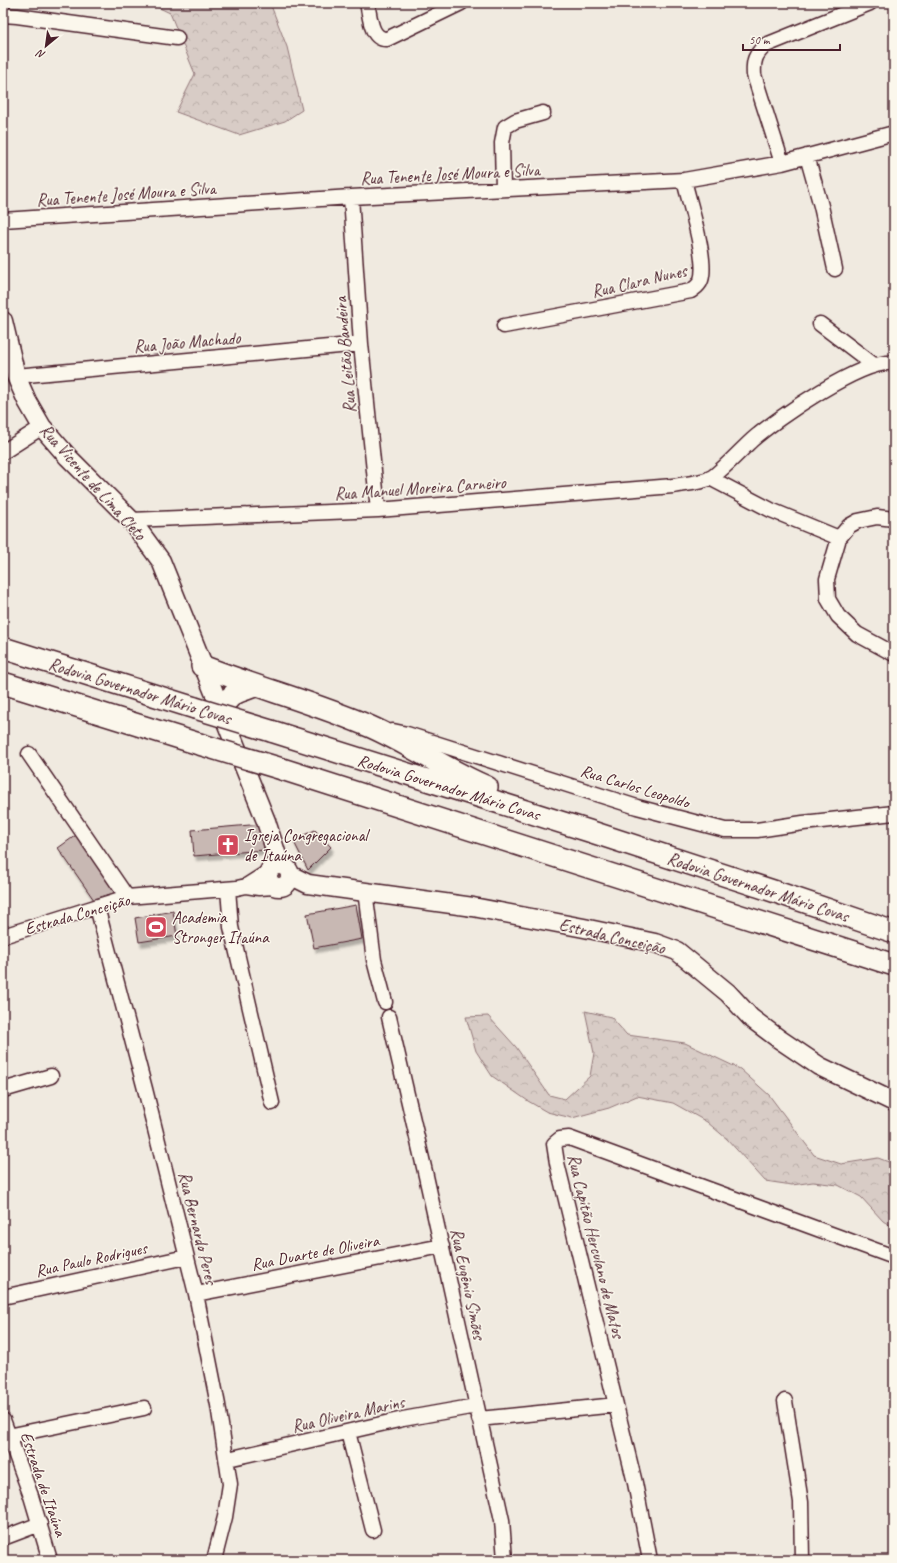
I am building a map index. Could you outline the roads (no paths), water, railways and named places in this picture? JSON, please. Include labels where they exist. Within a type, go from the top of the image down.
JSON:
[{"type":"highway","name":"Rodovia Governador Mário Covas","points":[[3,648],[589,831],[894,932]]},
{"type":"highway","points":[[202,666],[371,727],[478,784],[589,831]]},
{"type":"highway","name":"Rodovia Governador Mário Covas","points":[[3,683],[282,769],[894,965]]},
{"type":"highway","points":[[221,710],[227,699],[233,694],[254,686]]},
{"type":"highway","points":[[839,948],[894,972]]},
{"type":"main road","name":"Rua Vicente de Lima Cleto","points":[[3,321],[16,376],[27,401],[42,427],[68,457],[131,520],[161,561],[202,666],[266,821],[279,875]]},
{"type":"main road","name":"Estrada Conceição","points":[[279,875],[308,884],[473,907],[584,928],[655,943],[677,951],[728,993],[751,1018],[779,1039],[819,1066],[894,1102]]},
{"type":"street","points":[[367,3],[372,29],[379,38],[387,39],[461,3]]},
{"type":"street","points":[[782,163],[754,75],[753,65],[757,53],[766,45],[870,3]]},
{"type":"street","points":[[3,15],[177,38]]},
{"type":"street","points":[[504,189],[502,144],[505,127],[515,121],[543,113]]},
{"type":"street","name":"Rua Tenente José Moura e Silva","points":[[3,220],[350,197],[684,180],[782,163],[894,133]]},
{"type":"street","points":[[807,156],[821,206],[835,269]]},
{"type":"street","name":"Rua Clara Nunes","points":[[504,326],[691,291],[699,286],[702,279],[703,262],[684,180]]},
{"type":"street","name":"Rua Leitão Bandeira","points":[[350,197],[361,344],[378,510]]},
{"type":"street","points":[[820,324],[874,365]]},
{"type":"street","name":"Rua João Machado","points":[[16,376],[361,344]]},
{"type":"street","points":[[839,538],[771,510],[710,478],[753,438],[799,405],[838,382],[874,365],[886,362],[894,363]]},
{"type":"street","points":[[3,452],[42,427]]},
{"type":"street","name":"Rua Manuel Moreira Carneiro","points":[[131,520],[378,510],[673,486],[710,478]]},
{"type":"street","points":[[894,519],[877,517],[858,521],[849,526],[839,538],[827,579],[828,599],[838,616],[857,634],[894,654]]},
{"type":"street","name":"Rua Carlos Leopoldo","points":[[371,727],[407,734],[515,767],[637,807],[725,830],[756,830],[894,813]]},
{"type":"street","points":[[29,754],[127,897]]},
{"type":"street","name":"Estrada Conceição","points":[[3,936],[127,897],[228,889],[246,886],[279,875]]},
{"type":"street","points":[[228,889],[231,927],[272,1103]]},
{"type":"street","points":[[365,891],[374,960],[385,1002]]},
{"type":"street","name":"Rua Bernardo Peres","points":[[97,907],[145,1088],[196,1294],[228,1460],[230,1484],[225,1517],[214,1560]]},
{"type":"street","name":"Rua Eugênio Simões","points":[[389,1017],[442,1246],[502,1520],[506,1560]]},
{"type":"street","points":[[3,1090],[51,1076]]},
{"type":"street","name":"Rua Capitão Herculano de Matos","points":[[650,1560],[635,1483],[556,1163],[554,1144],[560,1139],[569,1138],[894,1257]]},
{"type":"street","name":"Rua Duarte de Oliveira","points":[[196,1294],[442,1246]]},
{"type":"street","name":"Rua Paulo Rodrigues","points":[[3,1297],[186,1257]]},
{"type":"street","points":[[785,1401],[801,1502],[802,1560]]},
{"type":"street","name":"Rua Oliveira Marins","points":[[228,1460],[403,1418],[478,1412],[616,1405]]},
{"type":"street","points":[[8,1436],[144,1408]]},
{"type":"street","name":"Estrada de Itaúna","points":[[3,1420],[40,1524],[50,1560]]},
{"type":"street","points":[[348,1432],[374,1530]]},
{"type":"street","points":[[3,1538],[40,1524]]},
{"type":"place","name":"Igreja Congregacional de Itaúna","points":[[228,845]]},
{"type":"place","name":"Academia Stronger Itaúna","points":[[156,927]]}]
